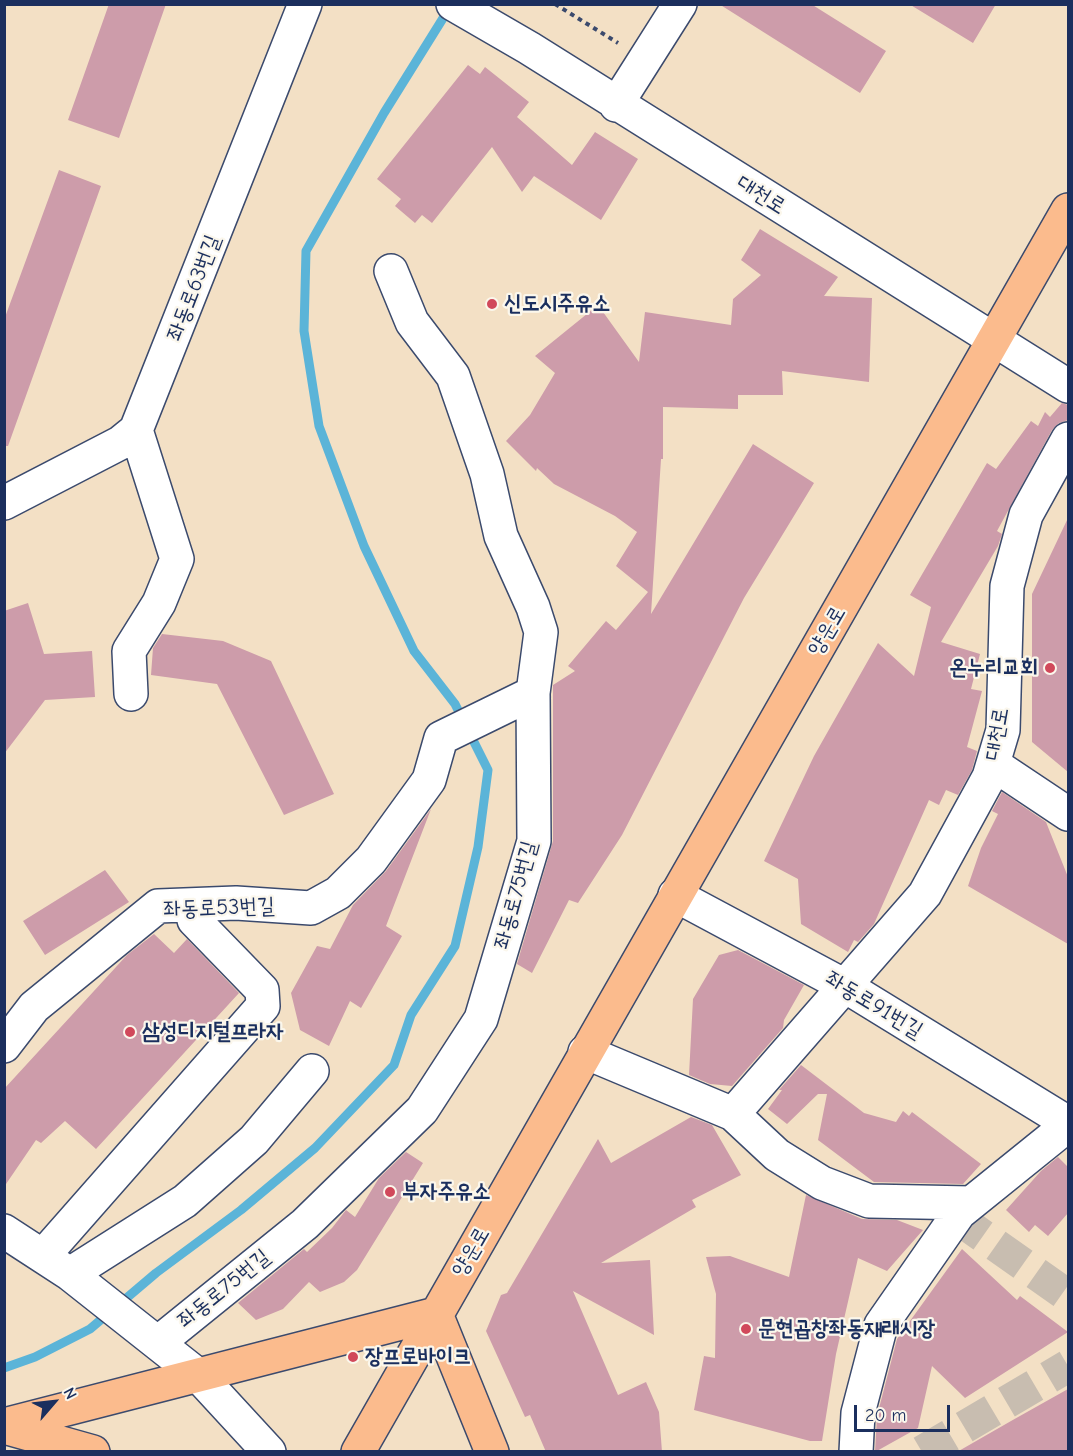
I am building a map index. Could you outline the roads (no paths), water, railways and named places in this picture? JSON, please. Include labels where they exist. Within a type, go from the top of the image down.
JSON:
[{"type":"main road","name":"양운로","points":[[358,1452],[1068,210]]},
{"type":"main road","points":[[4,1426],[436,1314],[492,1452]]},
{"type":"main road","points":[[4,1426],[93,1452]]},
{"type":"street","name":"좌동로63번길","points":[[136,430],[305,4]]},
{"type":"street","name":"대천로","points":[[453,4],[529,48],[616,105],[1068,386]]},
{"type":"street","points":[[616,105],[680,4]]},
{"type":"street","name":"좌동로75번길","points":[[159,1342],[305,1224],[422,1110],[481,1019],[534,841],[533,693],[541,632],[533,607],[501,536],[487,474],[453,376],[412,322],[391,271]]},
{"type":"street","points":[[4,503],[120,443],[136,430],[177,559],[159,603],[129,651],[131,694]]},
{"type":"street","name":"대천로","points":[[841,990],[925,894],[989,777],[1003,730],[1006,585],[1026,514],[1068,439]]},
{"type":"street","name":"좌동로53번길","points":[[4,1046],[34,1007],[158,906],[236,903],[311,908],[338,893],[372,860],[429,780],[441,738],[533,693]]},
{"type":"street","points":[[993,764],[1068,814]]},
{"type":"street","name":"좌동로91번길","points":[[675,895],[1068,1124],[959,1213],[881,1325],[858,1413],[856,1452]]},
{"type":"street","points":[[57,1265],[263,1006],[262,990],[194,920]]},
{"type":"street","points":[[733,1114],[841,990]]},
{"type":"street","points":[[585,1052],[733,1114],[777,1155],[822,1183],[850,1194],[869,1201],[971,1203]]},
{"type":"street","points":[[57,1265],[184,1201],[254,1140],[312,1071]]},
{"type":"street","points":[[4,1231],[57,1265],[159,1342],[199,1376],[269,1452]]},
{"type":"waterway","points":[[4,1368],[35,1357],[90,1329],[156,1273],[241,1210],[315,1148],[394,1065],[411,1015],[455,946],[478,847],[488,770],[455,704],[414,651],[364,546],[319,426],[304,331],[306,251],[384,113],[450,7]]},
{"type":"tunnel","points":[[956,1217],[1068,1296]]},
{"type":"tunnel","points":[[922,1452],[1068,1366]]},
{"type":"place","name":"신도시주유소","points":[[492,304]]},
{"type":"place","name":"온누리교회","points":[[1050,668]]},
{"type":"place","name":"삼성디지털프라자","points":[[130,1032]]},
{"type":"place","name":"부자주유소","points":[[390,1192]]},
{"type":"place","name":"문현곱창좌동재래시장","points":[[746,1329]]},
{"type":"place","name":"장프로바이크","points":[[353,1357]]}]
